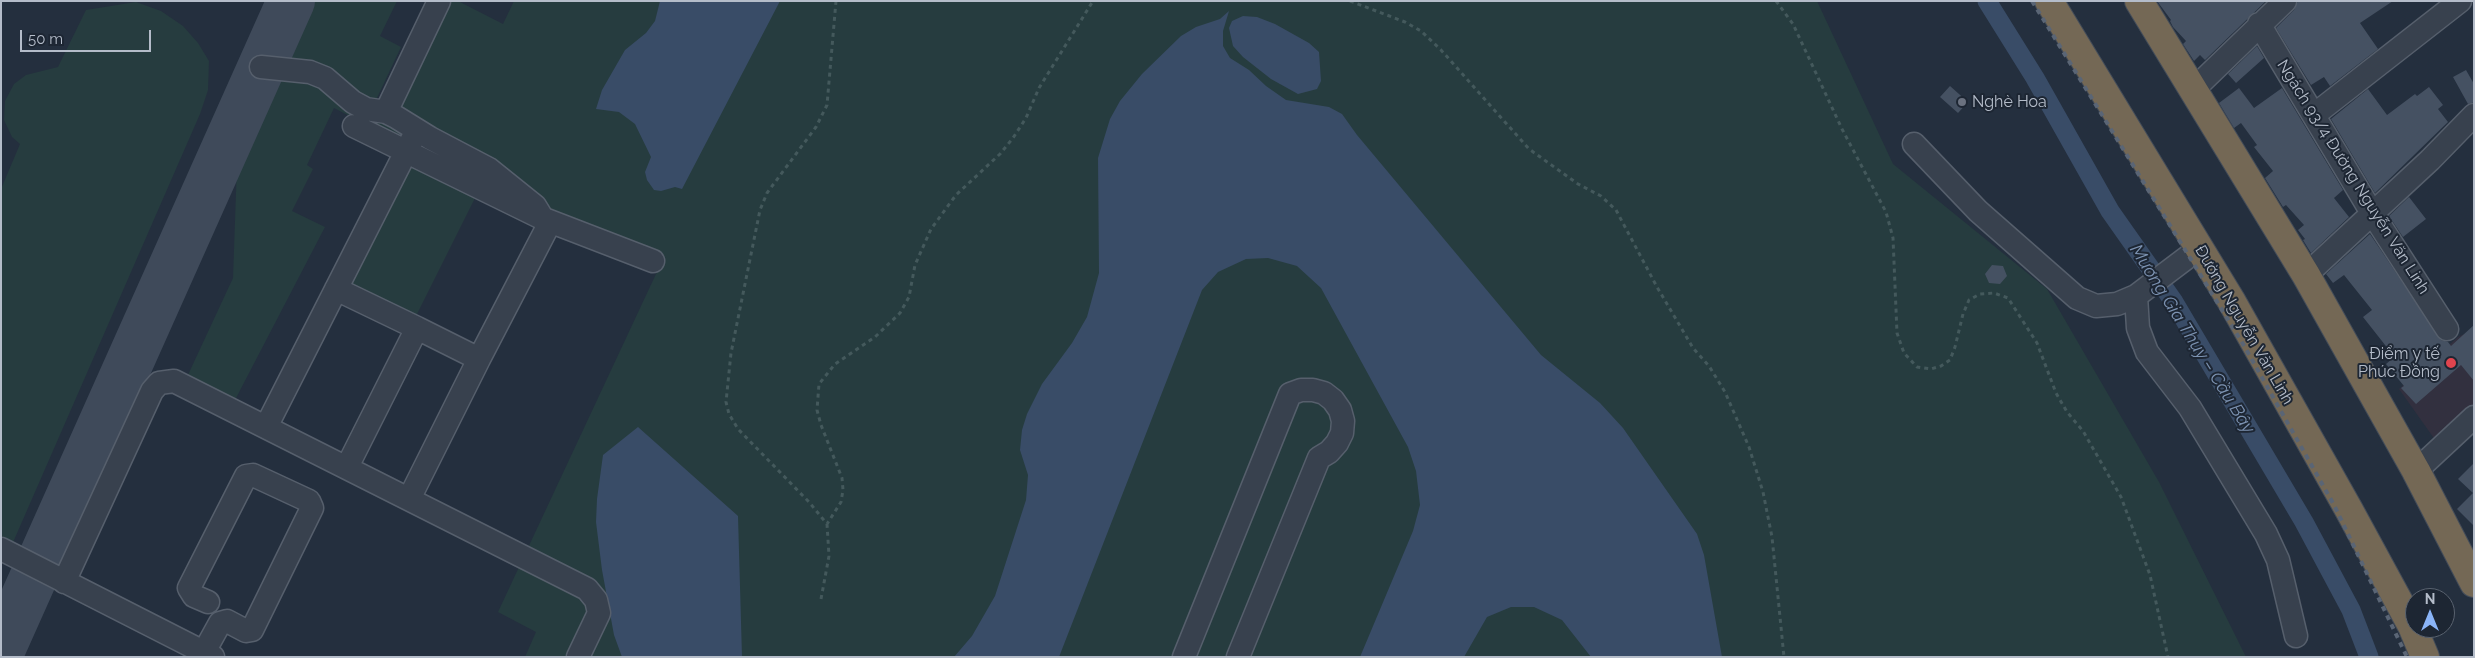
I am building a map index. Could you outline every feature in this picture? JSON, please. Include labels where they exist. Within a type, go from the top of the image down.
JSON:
[{"type":"highway","name":"Đường Nguyễn Văn Linh","points":[[2049,1],[2232,302],[2349,510],[2412,626],[2425,657]]},
{"type":"highway","points":[[2140,1],[2306,275],[2416,471],[2474,583]]},
{"type":"street","points":[[386,112],[439,1]]},
{"type":"street","points":[[2193,90],[2259,24],[2285,1]]},
{"type":"street","points":[[2314,115],[2460,1]]},
{"type":"street","name":"Ngách 93/4 Đường Nguyễn Văn Linh","points":[[2259,24],[2372,213],[2447,329]]},
{"type":"street","points":[[261,67],[310,72],[325,78],[353,102],[366,109],[386,112],[489,169],[535,206],[544,219],[546,230],[409,499]]},
{"type":"street","points":[[2306,275],[2430,160],[2474,115]]},
{"type":"street","points":[[354,126],[544,219],[653,260]]},
{"type":"street","points":[[266,427],[417,130]]},
{"type":"street","points":[[1914,144],[1978,211],[2077,298],[2096,306],[2117,304],[2140,292],[2200,250]]},
{"type":"street","points":[[336,289],[479,360]]},
{"type":"street","points":[[2140,292],[2138,328],[2147,352],[2190,408],[2266,534],[2278,560],[2296,636]]},
{"type":"street","points":[[347,467],[417,328]]},
{"type":"street","points":[[64,582],[152,391],[159,383],[174,382],[347,467],[587,589],[596,600],[599,613],[578,657]]},
{"type":"street","points":[[1184,657],[1290,394],[1301,390],[1313,390],[1324,393],[1333,400],[1340,410],[1343,421],[1342,433],[1338,443],[1319,458],[1238,657]]},
{"type":"street","points":[[2416,471],[2474,418]]},
{"type":"street","points":[[1,549],[208,654],[220,623],[226,621],[246,631],[252,630],[312,508],[309,501],[253,475],[246,476],[189,588],[194,596],[208,602]]},
{"type":"path","points":[[820,599],[829,556],[827,524],[809,502],[738,430],[729,414],[726,402],[731,353],[760,210],[767,193],[816,127],[827,105],[836,1]]},
{"type":"path","points":[[827,524],[841,502],[843,484],[820,424],[817,410],[819,384],[835,364],[875,337],[900,313],[909,297],[915,265],[931,229],[956,194],[989,164],[1013,138],[1026,118],[1043,82],[1093,1]]},
{"type":"path","points":[[1350,1],[1421,31],[1441,50],[1529,149],[1578,184],[1602,196],[1616,210],[1657,287],[1693,348],[1709,366],[1725,392],[1749,446],[1763,492],[1772,536],[1784,657]]},
{"type":"path","points":[[1776,1],[1793,24],[1845,136],[1886,212],[1894,238],[1897,333],[1904,353],[1917,367],[1931,369],[1941,366],[1950,360],[1969,300],[1987,294],[2008,298],[2037,343],[2056,393],[2067,412],[2083,431],[2121,497],[2150,575],[2168,657]]},
{"type":"shaded area","name":"Điểm y tế Phúc Đồng","points":[[2468,332],[2474,337],[2474,410],[2438,444],[2399,389],[2458,337]]},
{"type":"green space","points":[[301,1],[397,1],[380,36],[401,47],[376,100],[369,103],[275,62]]},
{"type":"green space","points":[[446,1],[458,1],[503,24],[514,1],[1817,1],[1893,164],[2047,289],[2159,482],[2246,657],[525,657],[536,632],[498,612],[663,259],[548,213],[396,107]]},
{"type":"green space","points":[[136,2],[161,11],[183,26],[198,43],[209,61],[208,90],[200,114],[11,547],[1,542],[1,189],[20,144],[12,137],[4,120],[5,101],[14,84],[26,75],[58,67],[86,10]]},
{"type":"green space","points":[[271,73],[305,77],[403,131],[404,144],[334,108],[307,165],[313,169],[292,211],[325,227],[235,400],[187,377],[233,278],[237,164],[244,133]]},
{"type":"green space","points":[[411,161],[477,194],[414,320],[348,287]]},
{"type":"water","points":[[660,1],[780,1],[682,189],[675,187],[661,191],[654,190],[647,180],[645,172],[651,157],[635,124],[619,112],[596,109],[602,90],[625,50],[646,33],[655,21]]},
{"type":"water","points":[[1229,11],[1223,31],[1223,46],[1230,58],[1249,70],[1266,86],[1286,100],[1329,107],[1342,114],[1357,135],[1541,355],[1600,403],[1623,428],[1697,534],[1704,555],[1722,657],[1591,657],[1562,620],[1534,607],[1511,607],[1487,617],[1464,657],[1360,657],[1413,531],[1420,505],[1416,471],[1408,447],[1321,288],[1297,266],[1268,258],[1246,259],[1218,272],[1202,290],[1059,657],[954,657],[972,636],[995,596],[1026,500],[1028,475],[1020,450],[1022,430],[1027,414],[1042,384],[1072,343],[1087,317],[1099,273],[1098,158],[1110,119],[1120,101],[1142,74],[1181,36],[1196,27],[1220,19]]},
{"type":"water","points":[[1243,16],[1257,17],[1275,24],[1309,43],[1319,52],[1321,81],[1317,89],[1298,94],[1271,79],[1243,57],[1233,46],[1229,28],[1232,21]]},
{"type":"water","points":[[638,427],[738,516],[742,657],[622,657],[614,635],[602,570],[596,522],[597,499],[603,455]]},
{"type":"building","points":[[2157,1],[2266,1],[2205,60],[2200,55],[2194,61],[2183,44],[2186,41],[2173,27],[2171,20]]},
{"type":"building","points":[[2298,1],[2393,1],[2360,23],[2378,49],[2330,86],[2324,77],[2311,85],[2276,28],[2294,10]]},
{"type":"building","points":[[2257,46],[2264,58],[2236,83],[2228,74]]},
{"type":"building","points":[[2466,70],[2474,84],[2474,102],[2468,104],[2453,77]]},
{"type":"building","points":[[1950,86],[1968,102],[1958,113],[1940,97]]},
{"type":"building","points":[[2429,87],[2443,105],[2438,109],[2448,122],[2375,193],[2331,119],[2368,89],[2387,115],[2415,94],[2417,96]]},
{"type":"building","points":[[2239,88],[2254,108],[2282,88],[2343,190],[2334,198],[2349,217],[2311,253],[2303,240],[2305,239],[2298,230],[2304,225],[2286,205],[2283,207],[2265,178],[2273,171],[2254,147],[2257,145],[2241,123],[2234,128],[2219,103]]},
{"type":"building","points":[[2409,197],[2426,219],[2403,237],[2389,216]]},
{"type":"building","points":[[2370,234],[2441,340],[2448,342],[2451,346],[2474,325],[2474,381],[2461,365],[2416,404],[2401,388],[2404,386],[2386,364],[2392,359],[2386,352],[2389,350],[2363,317],[2372,310],[2344,275],[2333,283],[2326,274]]},
{"type":"building","points":[[1992,265],[2003,266],[2007,276],[2000,284],[1989,283],[1985,274]]},
{"type":"building","points":[[2474,463],[2474,526],[2457,509],[2473,493],[2458,479]]},
{"type":"waterway","name":"Mương Gia Thụy – Cầu Bây","points":[[1987,1],[2035,78],[2110,211],[2174,302],[2304,522],[2351,610],[2369,657]]},
{"type":"taxiway","points":[[1,650],[291,1]]},
{"type":"railway","points":[[2032,1],[2243,344],[2334,505],[2407,657]]},
{"type":"place","name":"Nghè Hoa","points":[[1962,102]]},
{"type":"place","name":"Điểm y tế Phúc Đồng","points":[[2451,363]]}]
